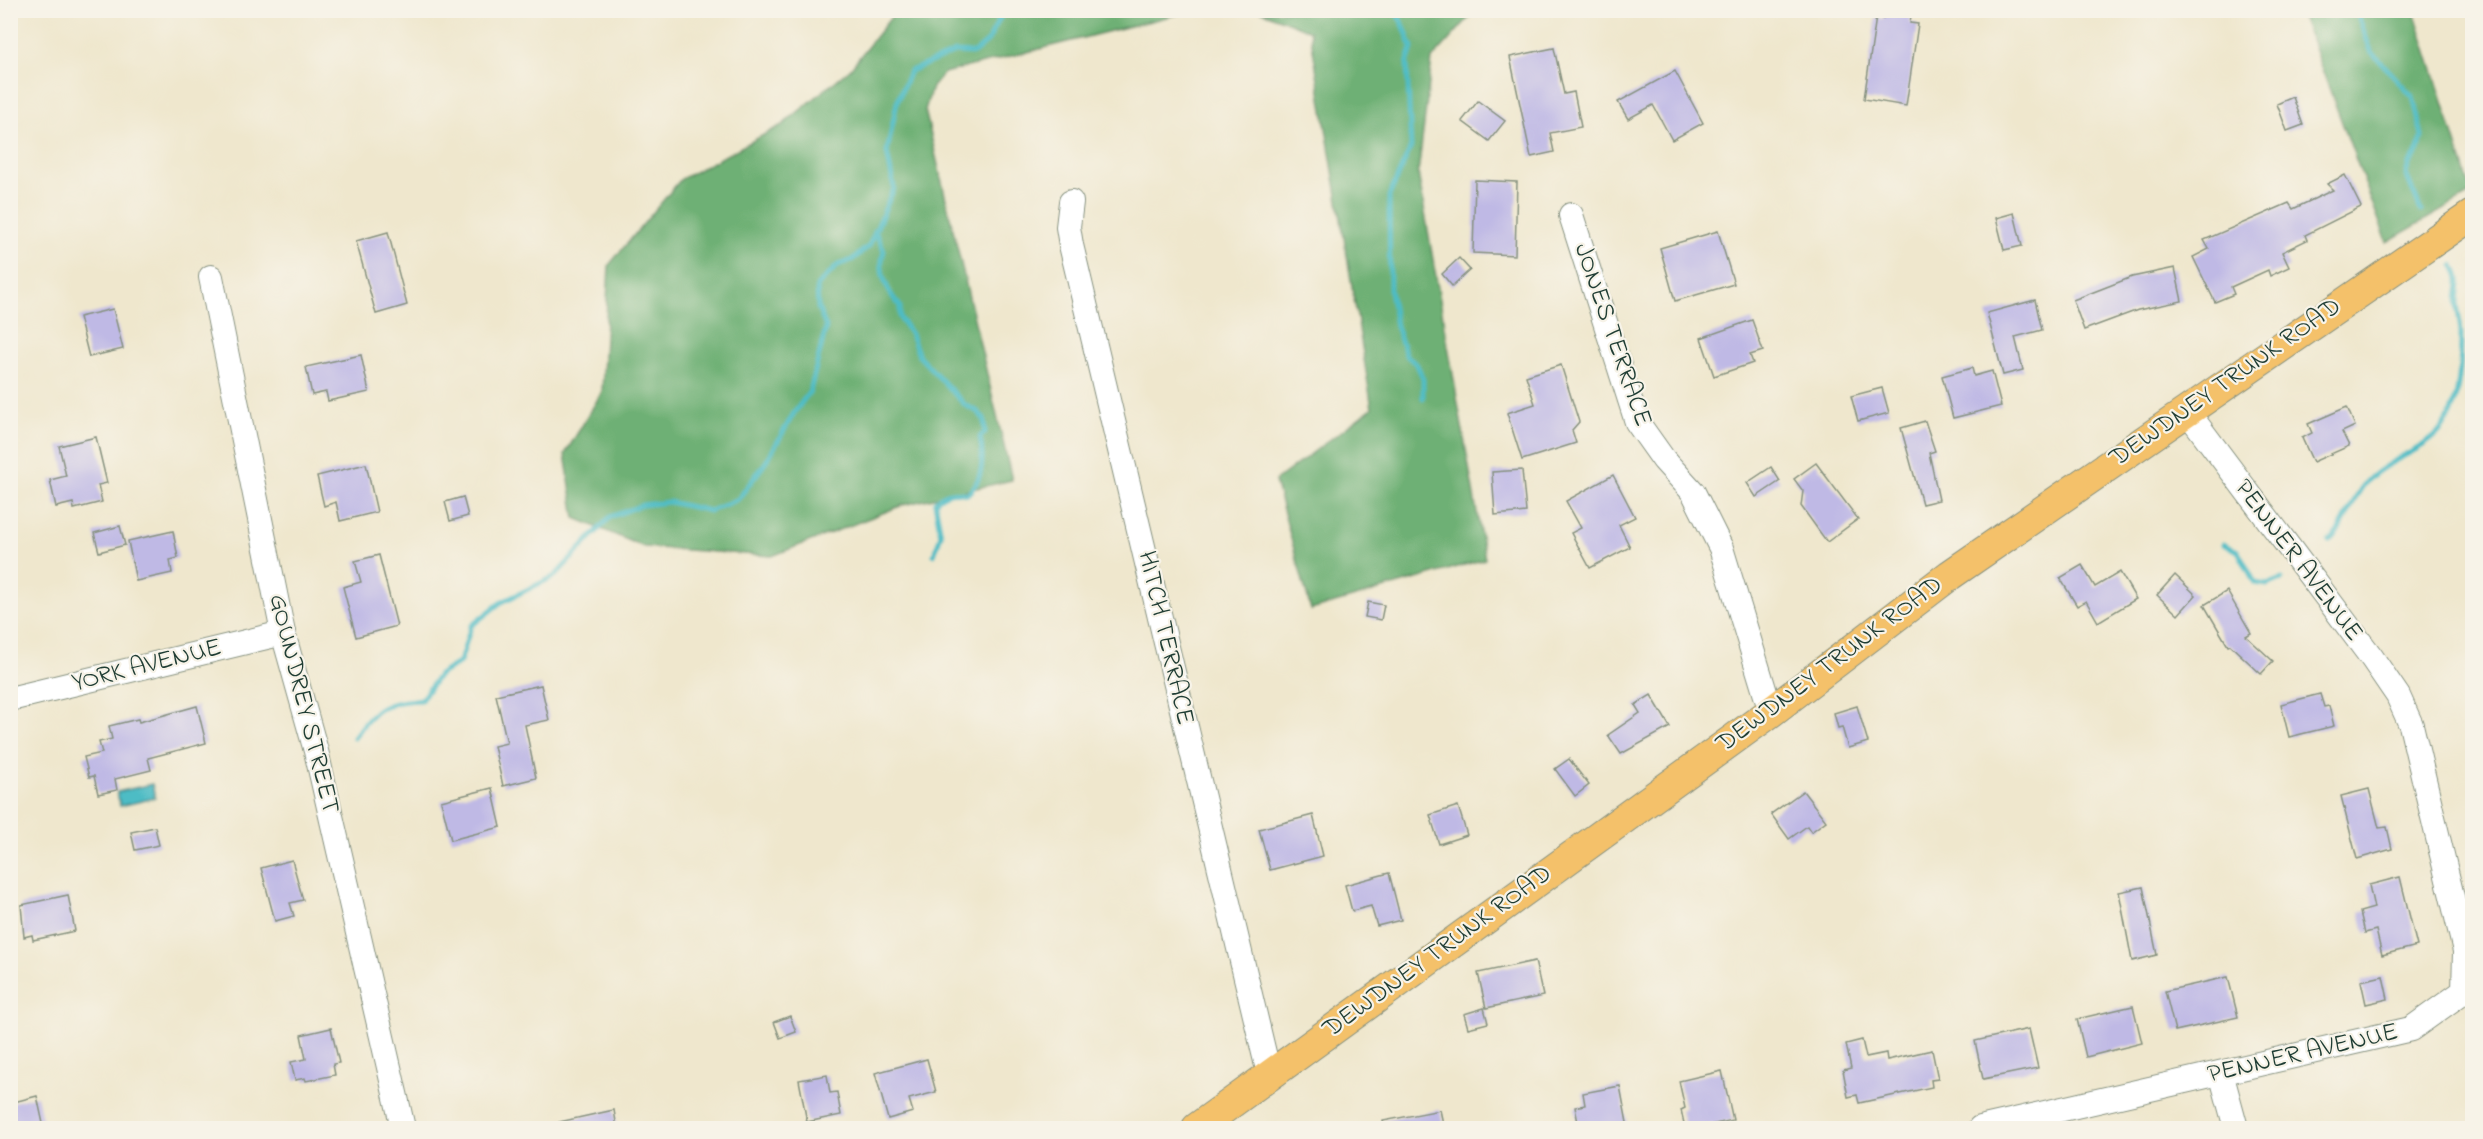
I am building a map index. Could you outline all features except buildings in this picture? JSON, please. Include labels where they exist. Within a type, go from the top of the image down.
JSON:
[{"type":"main road","name":"DEWDNEY TRUNK ROAD","points":[[1197,1128],[1771,712],[1950,575],[2472,214]]},
{"type":"street","name":"HITCH TERRACE","points":[[1071,202],[1068,227],[1071,245],[1269,1074]]},
{"type":"street","name":"JONES TERRACE","points":[[1570,215],[1636,422],[1664,460],[1693,492],[1721,548],[1771,712]]},
{"type":"street","name":"GOUNDREY STREET","points":[[210,278],[283,633],[319,760],[403,1128]]},
{"type":"street","name":"PENNER AVENUE","points":[[1980,1128],[2410,1029],[2464,992],[2465,951],[2411,725],[2398,696],[2186,410]]},
{"type":"street","name":"YORK AVENUE","points":[[10,699],[283,633]]},
{"type":"street","points":[[2221,1073],[2236,1128]]},
{"type":"green space","points":[[896,11],[1190,11],[944,73],[932,87],[925,110],[1012,480],[903,505],[772,556],[644,547],[575,518],[565,454],[602,392],[609,265],[681,179],[782,125],[850,69]]},
{"type":"green space","points":[[1260,11],[1475,11],[1432,59],[1418,173],[1485,559],[1311,610],[1275,481],[1372,408],[1310,31]]},
{"type":"green space","points":[[2300,11],[2414,11],[2472,193],[2387,242]]},
{"type":"water","points":[[152,784],[155,798],[120,806],[117,792]]},
{"type":"waterway","points":[[354,738],[374,713],[382,708],[398,702],[421,700],[439,675],[460,662],[471,626],[500,603],[555,576],[610,517],[642,505],[669,502],[710,511],[738,499],[766,462],[794,413],[810,391],[826,327],[818,308],[817,286],[838,265],[852,260],[869,246],[894,188],[887,152],[897,102],[910,71],[955,52],[974,53],[988,41],[1004,10]]},
{"type":"waterway","points":[[1394,10],[1403,24],[1412,48],[1407,64],[1411,147],[1389,196],[1390,290],[1396,326],[1406,355],[1417,365],[1423,378],[1423,398]]},
{"type":"waterway","points":[[2356,10],[2371,51],[2413,97],[2422,136],[2419,150],[2409,164],[2406,174],[2421,211]]},
{"type":"waterway","points":[[875,231],[884,251],[882,266],[885,280],[900,306],[900,318],[911,334],[919,356],[965,405],[978,412],[984,419],[985,432],[980,437],[982,453],[977,482],[967,494],[949,493],[935,502],[941,535],[934,555]]},
{"type":"waterway","points":[[2329,541],[2341,527],[2364,484],[2378,471],[2433,438],[2449,417],[2457,390],[2461,348],[2457,303],[2459,280],[2453,265]]},
{"type":"waterway","points":[[2223,544],[2238,551],[2255,583],[2267,585],[2282,579]]}]
